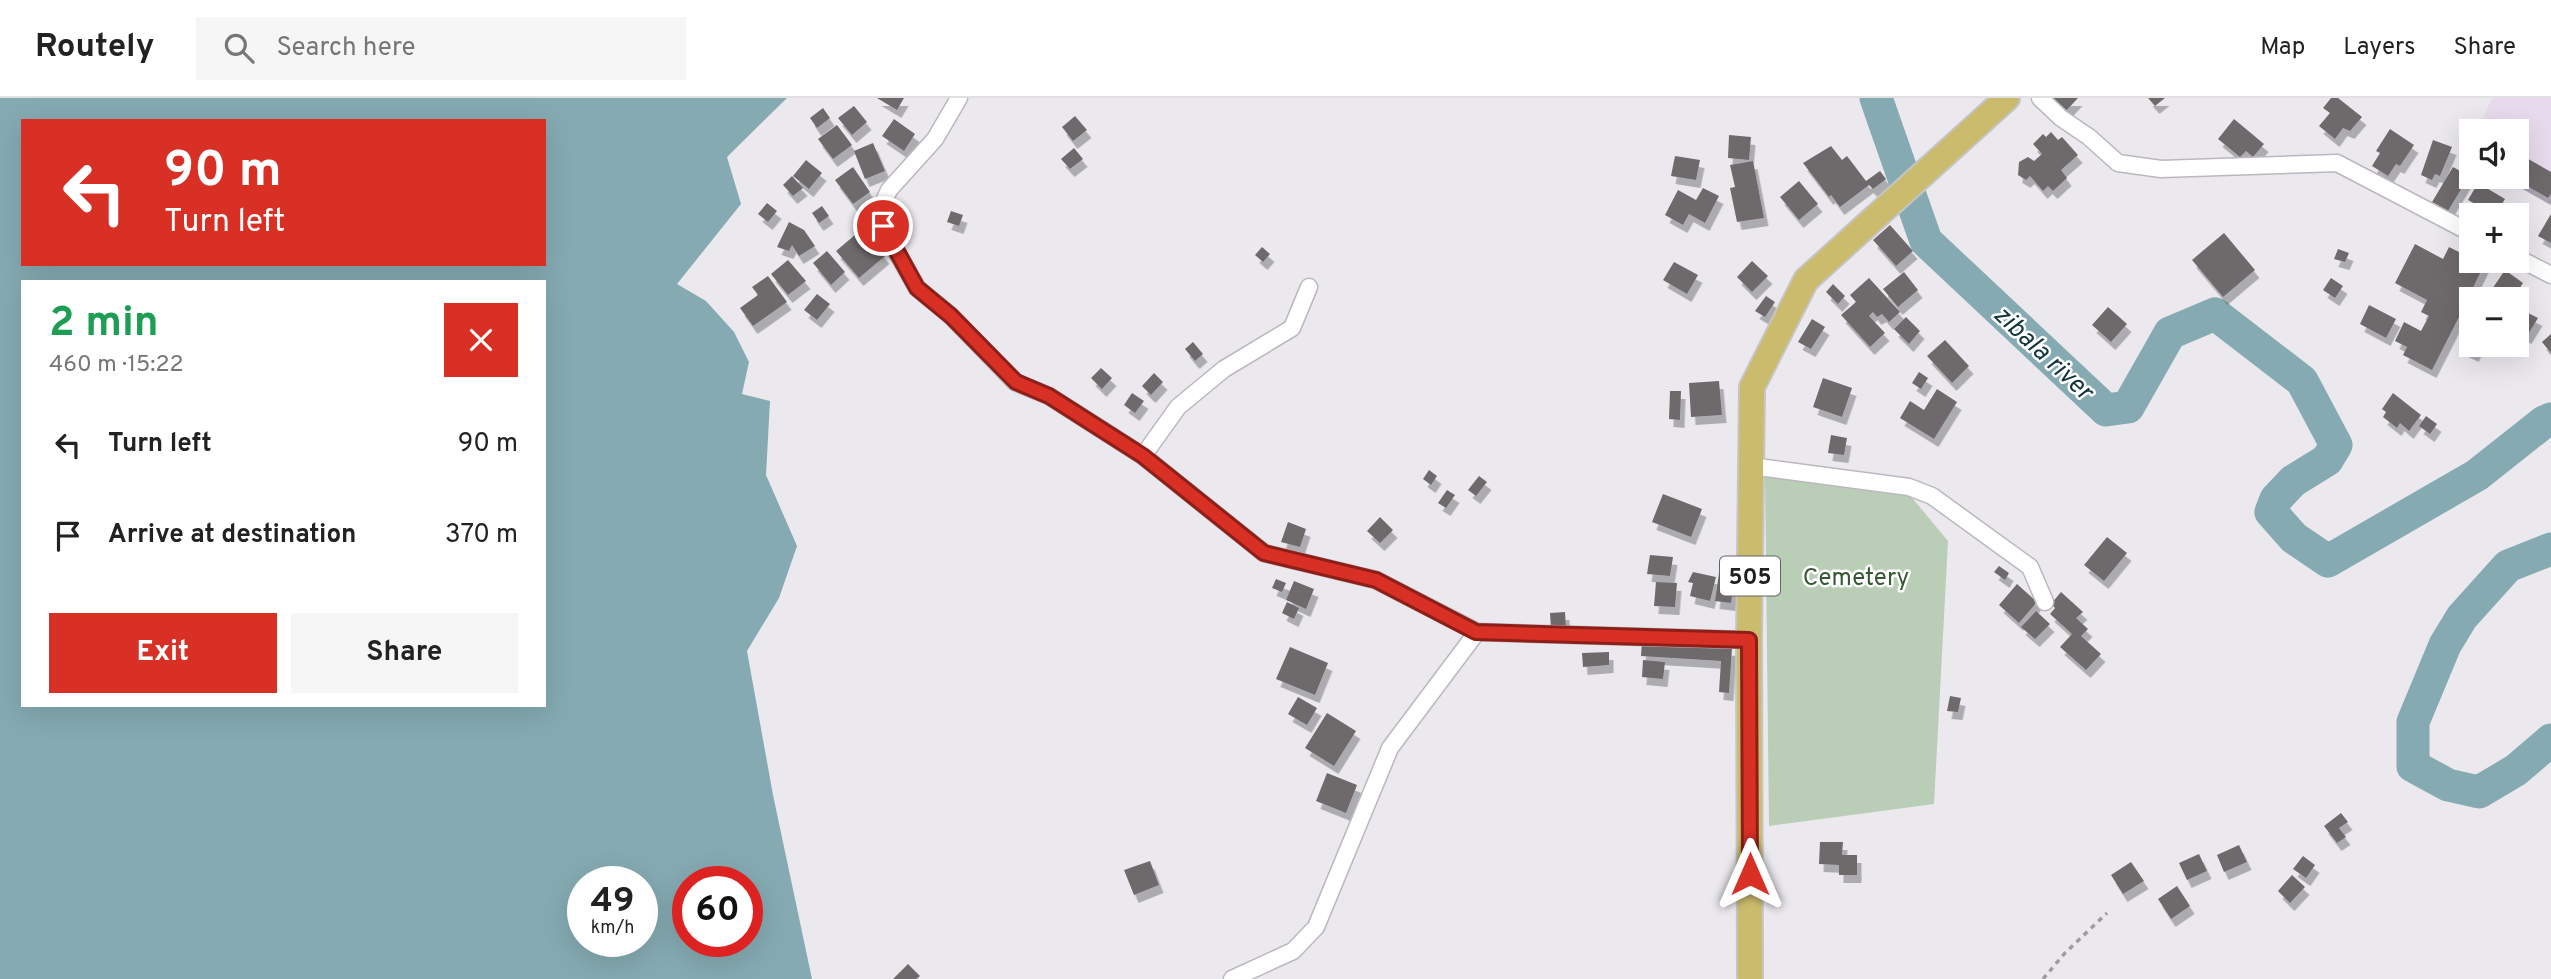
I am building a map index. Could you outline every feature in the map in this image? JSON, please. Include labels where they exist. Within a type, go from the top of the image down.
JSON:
[{"type":"main road","name":"505","points":[[1750,979],[1749,640],[1752,387],[1807,281],[2007,98]]},
{"type":"street","points":[[959,98],[935,139],[889,190],[881,208],[883,226],[917,288],[951,316],[1016,382],[1049,396],[1143,456],[1264,553],[1376,580],[1476,632],[1749,640]]},
{"type":"street","points":[[2040,98],[2118,163],[2161,169],[2337,163],[2459,227]]},
{"type":"street","points":[[2529,264],[2551,275]]},
{"type":"street","points":[[1143,456],[1178,407],[1224,369],[1292,328],[1309,287]]},
{"type":"street","points":[[1751,466],[1909,487],[1932,496],[2030,567],[2045,602]]},
{"type":"street","points":[[1232,979],[1293,951],[1316,927],[1390,748],[1476,632]]},
{"type":"path","points":[[2043,979],[2106,913]]},
{"type":"shaded area","points":[[2492,98],[2551,98],[2551,205],[2522,189],[2529,189],[2529,119],[2482,119]]},
{"type":"green space","name":"Cemetery","points":[[1765,473],[1908,493],[1948,541],[1934,804],[1769,826]]},
{"type":"water","points":[[0,98],[787,98],[727,157],[741,204],[677,284],[706,301],[734,332],[749,362],[742,394],[770,401],[766,475],[797,546],[779,598],[747,651],[773,795],[812,979],[0,979]]},
{"type":"building","points":[[877,98],[904,98],[897,110]]},
{"type":"building","points":[[2051,98],[2078,98],[2065,112]]},
{"type":"building","points":[[2148,98],[2165,98],[2155,106]]},
{"type":"building","points":[[2331,98],[2338,98],[2362,117],[2350,131],[2343,128],[2335,139],[2319,126],[2330,113],[2323,108]]},
{"type":"building","points":[[854,106],[867,122],[852,135],[838,118]]},
{"type":"building","points":[[823,108],[830,118],[817,128],[810,118]]},
{"type":"building","points":[[1075,116],[1087,130],[1073,141],[1062,127]]},
{"type":"building","points":[[894,119],[915,134],[904,151],[882,136]]},
{"type":"building","points":[[2234,119],[2264,144],[2253,157],[2246,151],[2240,157],[2218,139]]},
{"type":"building","points":[[837,125],[852,145],[833,159],[818,139]]},
{"type":"building","points":[[2390,129],[2414,145],[2400,166],[2396,164],[2388,176],[2372,166],[2380,153],[2376,151]]},
{"type":"building","points":[[2051,132],[2058,140],[2062,137],[2078,155],[2061,170],[2067,178],[2053,191],[2048,186],[2043,191],[2030,176],[2026,180],[2018,175],[2019,162],[2028,157],[2034,161],[2042,154],[2033,144],[2043,134],[2046,137]]},
{"type":"building","points":[[1729,135],[1751,137],[1749,160],[1728,158]]},
{"type":"building","points":[[2433,140],[2452,147],[2440,176],[2435,174],[2432,180],[2421,175]]},
{"type":"building","points":[[873,143],[885,171],[865,179],[854,151]]},
{"type":"building","points":[[1831,146],[1842,160],[1847,156],[1866,181],[1880,171],[1886,179],[1873,189],[1869,185],[1840,207],[1803,163]]},
{"type":"building","points":[[1074,148],[1083,159],[1070,169],[1061,159]]},
{"type":"building","points":[[1675,156],[1700,160],[1696,180],[1671,176]]},
{"type":"building","points":[[2529,159],[2551,172],[2551,194],[2548,198],[2529,187]]},
{"type":"building","points":[[806,160],[822,173],[809,189],[793,176]]},
{"type":"building","points":[[1753,161],[1764,218],[1737,222],[1730,188],[1735,187],[1730,165]]},
{"type":"building","points":[[853,167],[870,192],[853,204],[835,180]]},
{"type":"building","points":[[2453,167],[2459,170],[2459,189],[2461,189],[2448,211],[2432,202]]},
{"type":"building","points":[[792,176],[803,188],[793,196],[783,185]]},
{"type":"building","points":[[1799,181],[1818,204],[1799,220],[1780,197]]},
{"type":"building","points":[[1703,188],[1719,196],[1705,223],[1689,214],[1683,225],[1665,215],[1678,190],[1696,200]]},
{"type":"building","points":[[2474,189],[2488,189],[2505,199],[2502,203],[2473,203],[2468,200]]},
{"type":"building","points":[[767,203],[777,211],[768,222],[758,214]]},
{"type":"building","points":[[822,206],[829,216],[819,223],[812,213]]},
{"type":"building","points":[[951,211],[963,215],[959,226],[947,222]]},
{"type":"building","points":[[2551,214],[2551,243],[2538,236]]},
{"type":"building","points":[[789,222],[804,230],[815,246],[799,256],[792,245],[789,251],[777,247]]},
{"type":"building","points":[[1890,225],[1913,251],[1896,266],[1873,240]]},
{"type":"building","points":[[862,229],[885,256],[859,278],[836,251]]},
{"type":"building","points":[[2224,233],[2255,270],[2223,297],[2192,260]]},
{"type":"building","points":[[2415,244],[2443,259],[2449,247],[2459,252],[2459,273],[2480,273],[2473,287],[2459,287],[2459,317],[2432,370],[2403,355],[2407,347],[2395,341],[2404,322],[2421,331],[2429,316],[2421,312],[2427,300],[2395,283]]},
{"type":"building","points":[[1262,247],[1270,254],[1263,262],[1255,255]]},
{"type":"building","points":[[2338,249],[2349,253],[2345,262],[2334,259]]},
{"type":"building","points":[[827,251],[845,272],[831,285],[813,263]]},
{"type":"building","points":[[788,260],[806,281],[788,295],[771,274]]},
{"type":"building","points":[[1752,261],[1768,276],[1752,292],[1737,277]]},
{"type":"building","points":[[1674,262],[1698,275],[1687,294],[1663,280]]},
{"type":"building","points":[[1904,272],[1918,290],[1898,307],[1883,289]]},
{"type":"building","points":[[2503,273],[2509,273],[2523,283],[2520,287],[2493,287]]},
{"type":"building","points":[[768,276],[787,302],[753,326],[740,308],[758,295],[752,287]]},
{"type":"building","points":[[1869,278],[1900,312],[1889,322],[1882,314],[1877,317],[1873,312],[1869,316],[1885,333],[1870,347],[1841,315],[1856,302],[1850,295]]},
{"type":"building","points":[[2331,278],[2343,286],[2335,298],[2323,290]]},
{"type":"building","points":[[1833,284],[1845,296],[1838,304],[1826,292]]},
{"type":"building","points":[[817,294],[830,304],[817,320],[804,310]]},
{"type":"building","points":[[1766,296],[1775,302],[1765,317],[1755,311]]},
{"type":"building","points":[[2369,305],[2396,319],[2386,338],[2360,324]]},
{"type":"building","points":[[2108,307],[2127,324],[2111,342],[2092,325]]},
{"type":"building","points":[[2529,314],[2538,318],[2529,333]]},
{"type":"building","points":[[1906,317],[1920,331],[1909,344],[1894,329]]},
{"type":"building","points":[[1812,319],[1825,327],[1811,349],[1798,342]]},
{"type":"building","points":[[2551,334],[2551,353],[2542,342]]},
{"type":"building","points":[[1945,340],[1969,366],[1952,383],[1927,356]]},
{"type":"building","points":[[1193,342],[1203,354],[1195,361],[1185,349]]},
{"type":"building","points":[[1101,368],[1112,378],[1102,389],[1091,378]]},
{"type":"building","points":[[1919,372],[1928,378],[1921,389],[1912,383]]},
{"type":"building","points":[[1154,373],[1163,382],[1151,395],[1142,386]]},
{"type":"building","points":[[1823,378],[1852,388],[1842,417],[1813,407]]},
{"type":"building","points":[[1719,381],[1722,415],[1691,417],[1689,383]]},
{"type":"building","points":[[1937,389],[1957,402],[1934,439],[1900,418],[1910,401],[1924,410]]},
{"type":"building","points":[[1670,391],[1681,391],[1680,420],[1669,419]]},
{"type":"building","points":[[1132,393],[1144,401],[1135,413],[1124,405]]},
{"type":"building","points":[[2393,393],[2421,415],[2409,431],[2400,423],[2397,428],[2383,417],[2386,412],[2382,409]]},
{"type":"building","points":[[2426,416],[2437,424],[2430,434],[2419,426]]},
{"type":"building","points":[[1831,435],[1847,438],[1844,455],[1828,453]]},
{"type":"building","points":[[1429,470],[1437,476],[1431,485],[1423,479]]},
{"type":"building","points":[[1479,476],[1487,482],[1476,496],[1468,490]]},
{"type":"building","points":[[1447,490],[1455,495],[1446,508],[1438,503]]},
{"type":"building","points":[[1663,494],[1702,509],[1691,537],[1652,522]]},
{"type":"building","points":[[1380,517],[1393,530],[1380,543],[1367,531]]},
{"type":"building","points":[[1288,522],[1306,529],[1300,547],[1281,542]]},
{"type":"building","points":[[2107,537],[2127,553],[2104,581],[2084,565]]},
{"type":"building","points":[[1650,555],[1673,557],[1670,576],[1647,574]]},
{"type":"building","points":[[1720,566],[1736,568],[1731,603],[1715,601]]},
{"type":"building","points":[[1999,566],[2009,573],[2005,580],[1994,572]]},
{"type":"building","points":[[1693,572],[1716,577],[1710,601],[1690,596],[1693,583],[1688,582]]},
{"type":"building","points":[[1276,579],[1286,583],[1282,592],[1272,588]]},
{"type":"building","points":[[1294,581],[1314,589],[1306,609],[1286,600]]},
{"type":"building","points":[[1656,582],[1677,583],[1675,607],[1654,606]]},
{"type":"building","points":[[2017,584],[2037,602],[2019,623],[1999,605]]},
{"type":"building","points":[[2061,592],[2083,612],[2076,618],[2088,629],[2081,636],[2101,654],[2086,670],[2060,647],[2072,634],[2050,614],[2055,608],[2051,604]]},
{"type":"building","points":[[1287,602],[1299,608],[1294,619],[1282,613]]},
{"type":"building","points":[[2036,611],[2050,624],[2035,639],[2021,627]]},
{"type":"building","points":[[1565,612],[1566,628],[1551,628],[1550,613]]},
{"type":"building","points":[[1642,641],[1732,648],[1729,693],[1719,692],[1721,661],[1641,656]]},
{"type":"building","points":[[1290,647],[1328,663],[1315,695],[1276,679]]},
{"type":"building","points":[[1609,652],[1609,665],[1583,667],[1582,653]]},
{"type":"building","points":[[1643,660],[1665,662],[1663,679],[1642,677]]},
{"type":"building","points":[[1950,696],[1961,698],[1958,712],[1947,711]]},
{"type":"building","points":[[1298,697],[1317,708],[1307,725],[1288,714]]},
{"type":"building","points":[[1327,713],[1356,731],[1334,766],[1305,748]]},
{"type":"building","points":[[1327,773],[1357,785],[1346,813],[1316,801]]},
{"type":"building","points":[[2341,813],[2348,822],[2339,828],[2346,837],[2337,843],[2324,826]]},
{"type":"building","points":[[1820,842],[1843,842],[1842,855],[1857,855],[1857,875],[1839,875],[1839,865],[1819,864]]},
{"type":"building","points":[[2239,845],[2247,862],[2224,872],[2217,855]]},
{"type":"building","points":[[2199,854],[2207,871],[2187,880],[2179,863]]},
{"type":"building","points":[[2303,856],[2315,865],[2306,878],[2293,869]]},
{"type":"building","points":[[1150,861],[1159,885],[1134,895],[1124,870]]},
{"type":"building","points":[[2131,862],[2144,881],[2123,894],[2111,875]]},
{"type":"building","points":[[2292,875],[2305,887],[2290,903],[2278,891]]},
{"type":"building","points":[[2177,886],[2190,906],[2171,919],[2158,899]]},
{"type":"building","points":[[908,964],[920,976],[916,979],[893,979]]},
{"type":"waterway","name":"zibala river","points":[[1876,98],[1926,241],[2106,410],[2128,407],[2170,333],[2215,314],[2302,381],[2336,445],[2327,460],[2293,481],[2276,499],[2271,512],[2294,538],[2328,561],[2477,475],[2551,419]]},
{"type":"waterway","name":"zibala river","points":[[2551,549],[2508,566],[2462,617],[2445,645],[2413,722],[2413,766],[2448,785],[2479,792],[2516,770],[2551,740]]},
{"type":"route","points":[[883,226],[917,288],[951,316],[1016,382],[1049,396],[1143,456],[1264,553],[1376,580],[1476,632],[1749,640],[1750,874]]}]
